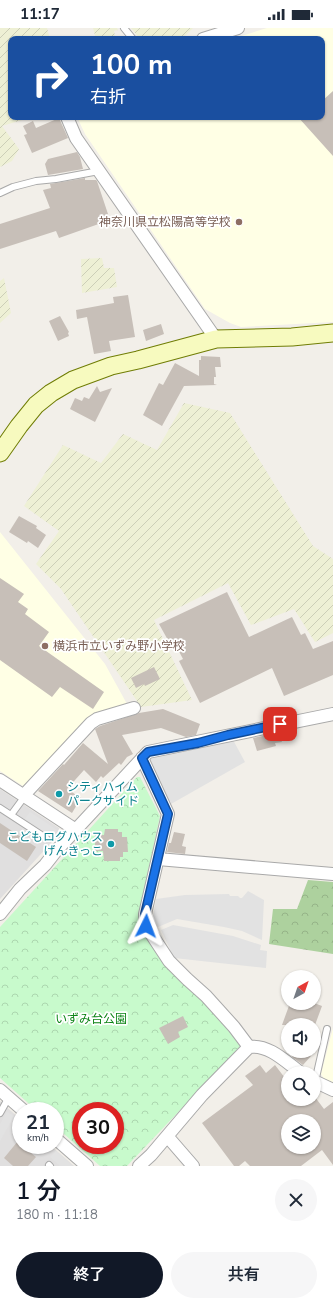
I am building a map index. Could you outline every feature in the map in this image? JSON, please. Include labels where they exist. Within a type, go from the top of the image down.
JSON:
[{"type":"street","points":[[213,36],[238,28]]},
{"type":"street","points":[[68,120],[76,138],[216,339]]},
{"type":"street","points":[[0,453],[36,405],[51,393],[73,380],[111,366],[216,339],[292,337],[333,333]]},
{"type":"street","points":[[24,796],[91,723],[97,719],[134,708]]},
{"type":"street","points":[[0,914],[20,889],[45,865],[56,851],[148,752],[333,714]]},
{"type":"street","points":[[142,758],[168,814],[145,914],[146,926],[169,961],[206,996],[234,1027],[249,1047]]},
{"type":"street","points":[[0,780],[76,830]]},
{"type":"street","points":[[158,859],[333,874]]},
{"type":"street","points":[[139,1166],[202,1095],[249,1047],[257,1046],[265,1048],[291,1066]]},
{"type":"street","points":[[321,1084],[333,1090]]},
{"type":"street","points":[[4,1094],[13,1102]]},
{"type":"street","points":[[167,1136],[192,1166]]},
{"type":"street","points":[[64,1146],[87,1166]]},
{"type":"lane","points":[[124,28],[131,36]]},
{"type":"lane","points":[[0,193],[13,187],[36,181],[99,172]]},
{"type":"lane","points":[[11,815],[24,796]]},
{"type":"lane","points":[[0,808],[46,838]]},
{"type":"lane","points":[[318,1066],[327,1029]]},
{"type":"lane","points":[[0,1113],[4,1094]]},
{"type":"shaded area","points":[[0,28],[47,28],[49,36],[8,36],[8,120],[22,120],[2,126],[19,149],[12,161],[0,167]]},
{"type":"shaded area","points":[[93,28],[117,28],[118,30],[114,31],[115,36],[95,36]]},
{"type":"shaded area","points":[[131,28],[193,28],[185,36],[138,36]]},
{"type":"shaded area","name":"神奈川県立松陽高等学校","points":[[267,28],[333,28],[333,322],[241,327],[230,323],[205,309],[85,134],[78,120],[325,120],[325,36],[242,36]]},
{"type":"shaded area","points":[[102,258],[104,268],[114,268],[117,287],[82,293],[81,259]]},
{"type":"shaded area","points":[[4,278],[11,313],[0,323],[0,281]]},
{"type":"shaded area","points":[[184,403],[230,413],[313,546],[333,559],[333,633],[315,642],[294,609],[251,625],[228,583],[154,620],[192,700],[141,707],[61,589],[36,564],[59,531],[24,506],[63,445],[101,463],[123,434],[157,450]]},
{"type":"shaded area","name":"横浜市立いずみ野小学校","points":[[0,532],[105,664],[127,704],[90,717],[23,786],[0,771]]},
{"type":"shaded area","points":[[232,738],[245,762],[171,804],[147,757]]},
{"type":"shaded area","points":[[0,789],[59,828],[59,834],[0,899]]},
{"type":"shaded area","points":[[30,812],[57,830],[52,837],[25,819]]},
{"type":"shaded area","points":[[248,891],[264,900],[262,940],[242,931],[177,919],[158,927],[152,922],[156,899],[185,895],[229,894],[230,896],[238,896],[242,898]]},
{"type":"shaded area","points":[[173,925],[233,936],[261,945],[260,950],[267,951],[266,968],[174,958],[161,930]]},
{"type":"shaded area","points":[[333,1028],[333,1084],[326,1082],[321,1074]]},
{"type":"shaded area","points":[[0,1101],[12,1112],[12,1154],[60,1154],[74,1166],[0,1166]]},
{"type":"shaded area","points":[[7,1112],[12,1115],[12,1120],[0,1141],[0,1124]]},
{"type":"shaded area","points":[[53,1154],[59,1154],[73,1166],[60,1166],[50,1157]]},
{"type":"green space","name":"いずみ台公園","points":[[137,777],[140,777],[160,816],[139,913],[140,925],[161,960],[209,1007],[241,1046],[127,1166],[100,1166],[86,1154],[124,1154],[124,1102],[72,1102],[72,1141],[64,1134],[64,1102],[27,1102],[0,1078],[0,927]]},
{"type":"green space","points":[[308,880],[333,882],[333,954],[269,944],[273,909],[297,909]]},
{"type":"building","points":[[333,91],[333,156],[301,120],[325,120],[325,98]]},
{"type":"building","points":[[54,120],[60,120],[68,138],[32,153],[24,135],[27,134],[23,126],[33,121],[36,128]]},
{"type":"building","points":[[77,152],[83,169],[48,175],[45,164],[48,159]]},
{"type":"building","points":[[85,178],[85,180],[97,181],[110,220],[59,238],[56,231],[0,249],[0,224],[50,208],[43,190],[51,188],[50,184]]},
{"type":"building","points":[[128,295],[135,337],[109,341],[111,351],[94,354],[87,317],[77,319],[76,310],[114,303],[113,297]]},
{"type":"building","points":[[60,316],[69,332],[69,336],[58,341],[49,321]]},
{"type":"building","points":[[161,324],[164,334],[146,341],[143,330]]},
{"type":"building","points":[[201,356],[220,357],[221,367],[215,367],[216,377],[214,377],[214,384],[217,385],[184,386],[162,426],[143,415],[159,383],[163,385],[175,363],[199,376],[199,360],[201,360]]},
{"type":"building","points":[[97,386],[100,392],[112,388],[95,422],[70,409],[75,398],[82,401],[84,397],[89,399]]},
{"type":"building","points":[[19,516],[37,526],[36,528],[46,535],[38,548],[28,541],[27,543],[9,532]]},
{"type":"building","points":[[0,578],[24,594],[18,602],[28,609],[25,614],[49,632],[39,646],[104,692],[93,709],[60,687],[52,697],[0,660]]},
{"type":"building","points":[[227,592],[249,637],[292,617],[301,635],[305,633],[313,649],[333,641],[333,675],[284,696],[272,668],[200,703],[179,661],[183,659],[173,640],[169,642],[159,624]]},
{"type":"building","points":[[154,667],[160,679],[145,686],[144,684],[136,688],[131,678]]},
{"type":"building","points":[[163,709],[200,724],[196,735],[186,737],[161,728],[122,735],[133,754],[127,757],[121,765],[119,763],[103,778],[101,776],[96,782],[84,770],[67,789],[81,798],[72,813],[38,791],[83,743],[108,764],[95,729],[139,713]]},
{"type":"building","points":[[287,731],[288,739],[275,743],[276,746],[257,751],[253,738]]},
{"type":"building","points":[[0,823],[36,847],[27,861],[0,843]]},
{"type":"building","name":"こどもログハウス げんきっこ","points":[[105,829],[118,829],[118,832],[122,832],[122,837],[127,837],[128,852],[123,852],[123,857],[120,857],[120,861],[104,861],[103,851],[95,851],[95,835],[104,835]]},
{"type":"building","points":[[174,832],[185,834],[182,846],[186,847],[185,854],[167,852]]},
{"type":"building","points":[[287,1010],[321,1010],[318,1018],[285,1018]]},
{"type":"building","points":[[183,1016],[188,1027],[178,1032],[180,1037],[168,1044],[159,1028]]},
{"type":"building","points":[[293,1058],[309,1058],[303,1065]]},
{"type":"building","points":[[260,1065],[266,1073],[275,1065],[281,1073],[281,1106],[321,1105],[324,1109],[333,1102],[333,1165],[322,1150],[321,1151],[321,1114],[281,1114],[281,1154],[317,1154],[301,1166],[250,1166],[245,1161],[239,1166],[234,1166],[202,1123],[253,1085],[245,1076]]},
{"type":"building","points":[[12,1148],[12,1154],[32,1154],[36,1157],[28,1166],[13,1166],[4,1158]]},
{"type":"place","name":"神奈川県立松陽高等学校","points":[[239,222]]},
{"type":"place","name":"横浜市立いずみ野小学校","points":[[45,646]]},
{"type":"place","name":"シティハイム パークサイド","points":[[59,794]]},
{"type":"place","name":"こどもログハウス げんきっこ","points":[[111,844]]},
{"type":"route","points":[[146,926],[145,914],[168,814],[142,758],[148,752],[198,743],[280,724]]}]
